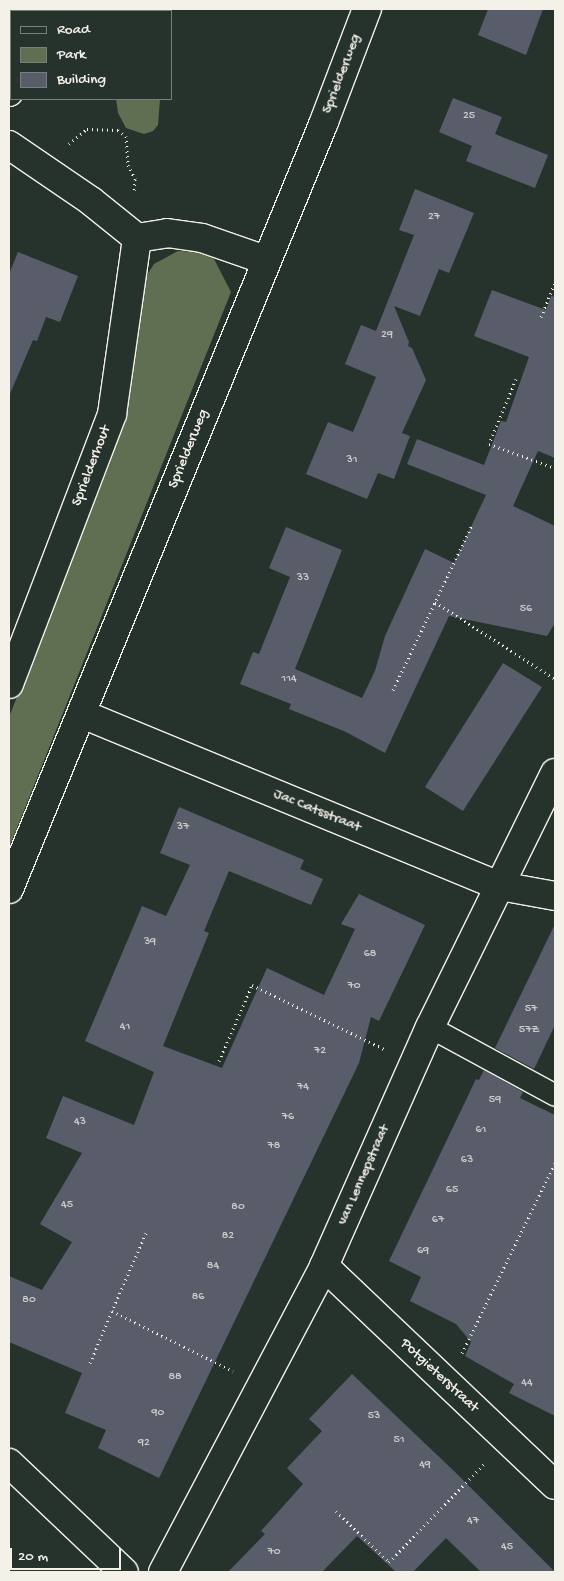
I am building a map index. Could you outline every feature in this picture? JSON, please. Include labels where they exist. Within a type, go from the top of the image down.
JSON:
[{"type":"street","name":"Sprielderweg","points":[[9,889],[82,714],[265,260],[324,122],[367,9]]},
{"type":"street","points":[[9,145],[49,171],[130,232],[167,233],[202,238],[265,260]]},
{"type":"street","name":"Sprielderhout","points":[[9,684],[112,414],[130,232]]},
{"type":"street","name":"Jac Catsstraat","points":[[82,714],[500,886],[555,896]]},
{"type":"street","name":"van Lennepstraat","points":[[163,1572],[324,1266],[430,1027],[555,773]]},
{"type":"street","name":"Potgieterstraat","points":[[324,1266],[555,1485]]},
{"type":"street","points":[[9,1463],[124,1572]]},
{"type":"lane","points":[[430,1027],[555,1095]]},
{"type":"path","points":[[49,171],[62,152],[82,132],[105,127],[118,130],[126,136],[128,165],[135,179],[130,232]]},
{"type":"path","points":[[541,317],[555,282]]},
{"type":"path","points":[[516,379],[489,444],[555,468]]},
{"type":"path","points":[[393,690],[472,525]]},
{"type":"path","points":[[435,602],[555,679]]},
{"type":"path","points":[[219,1061],[252,985],[414,1064]]},
{"type":"path","points":[[447,1384],[555,1162]]},
{"type":"path","points":[[90,1363],[146,1233]]},
{"type":"path","points":[[112,1311],[262,1385]]},
{"type":"path","points":[[336,1511],[389,1562],[507,1440]]},
{"type":"green space","points":[[116,100],[160,100],[158,125],[153,131],[144,134],[126,128],[118,113]]},
{"type":"green space","points":[[178,251],[196,252],[214,259],[231,292],[9,848],[9,717],[110,463],[129,402],[145,278],[154,264]]},
{"type":"building","points":[[488,9],[543,9],[526,55],[478,35]]},
{"type":"building","points":[[453,98],[502,117],[495,134],[548,155],[535,188],[466,161],[472,146],[439,132]]},
{"type":"building","points":[[415,189],[474,213],[449,273],[439,269],[420,316],[394,306],[409,342],[408,346],[412,348],[426,380],[402,433],[410,436],[394,479],[378,473],[367,499],[306,474],[328,422],[353,432],[376,377],[345,364],[361,325],[376,331],[414,235],[399,230]]},
{"type":"building","points":[[18,252],[78,276],[60,322],[46,317],[37,341],[33,340],[9,396],[9,274]]},
{"type":"building","points":[[492,290],[546,310],[551,296],[555,297],[555,458],[538,451],[513,506],[555,526],[555,623],[547,636],[449,616],[385,753],[346,732],[289,709],[291,704],[240,684],[253,652],[259,654],[290,577],[269,568],[286,527],[342,550],[295,669],[362,698],[375,671],[385,636],[425,549],[454,563],[486,495],[407,464],[417,439],[484,465],[501,421],[506,422],[529,357],[474,336]]},
{"type":"building","points":[[503,663],[542,687],[463,811],[425,787]]},
{"type":"building","points":[[179,807],[304,860],[300,869],[323,879],[311,905],[229,871],[204,931],[209,933],[163,1046],[222,1068],[267,968],[324,995],[355,929],[341,924],[359,894],[425,925],[379,1021],[371,1017],[359,1063],[159,1478],[98,1448],[106,1430],[65,1413],[82,1373],[9,1342],[9,1276],[42,1290],[72,1242],[40,1224],[82,1153],[46,1138],[63,1096],[134,1125],[154,1072],[85,1041],[142,906],[166,916],[190,865],[160,853]]},
{"type":"building","points":[[555,924],[555,1025],[534,1069],[495,1048]]},
{"type":"building","points":[[484,1070],[523,1092],[520,1098],[555,1115],[555,1416],[509,1393],[514,1384],[465,1356],[471,1342],[456,1324],[410,1301],[421,1277],[389,1261],[476,1079],[479,1080]]},
{"type":"building","points":[[352,1374],[455,1472],[555,1572],[481,1572],[446,1538],[413,1572],[396,1572],[357,1536],[322,1572],[228,1572],[265,1534],[261,1531],[303,1484],[287,1468],[322,1431],[309,1419]]}]
